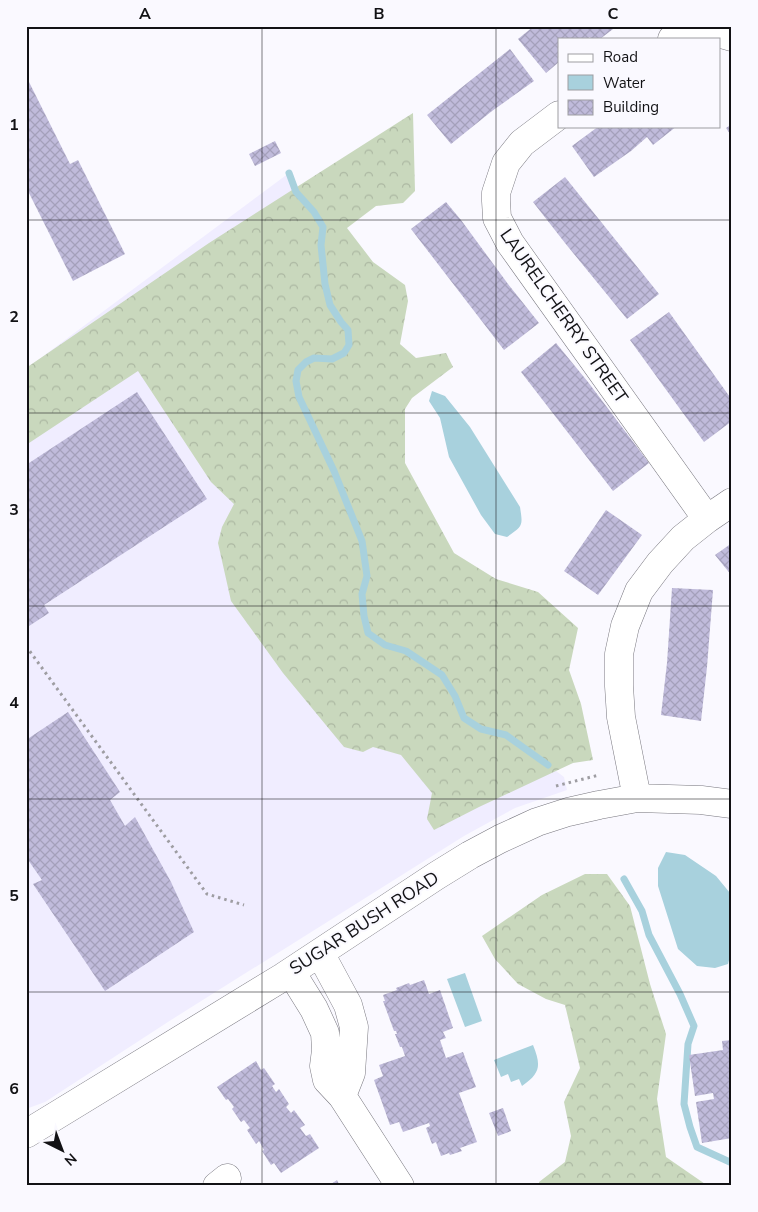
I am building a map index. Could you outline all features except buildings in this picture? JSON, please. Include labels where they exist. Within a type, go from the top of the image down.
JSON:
[{"type":"street","points":[[674,38],[685,32],[707,31],[732,37]]},
{"type":"street","name":"LAURELCHERRY STREET","points":[[558,116],[522,142],[506,163],[496,193],[497,218],[510,243],[707,519]]},
{"type":"street","points":[[637,798],[621,717],[619,654],[625,626],[639,592],[660,563],[683,538],[732,502]]},
{"type":"street","name":"SUGAR BUSH ROAD","points":[[26,1134],[291,972],[436,876],[500,839],[537,822],[568,812],[637,798],[701,800],[732,804]]},
{"type":"street","points":[[320,953],[348,1005],[354,1027],[351,1073],[342,1096]]},
{"type":"street","points":[[291,972],[314,1009],[324,1033],[326,1050],[324,1066],[327,1080],[342,1096],[400,1186]]},
{"type":"path","points":[[26,646],[207,894],[244,905]]},
{"type":"path","points":[[556,786],[599,775]]},
{"type":"shaded area","points":[[289,173],[349,345],[527,749],[564,777],[567,790],[515,808],[464,836],[171,1020],[45,1102],[26,1109],[26,369]]},
{"type":"green space","points":[[413,113],[415,191],[403,203],[376,206],[347,228],[373,262],[405,285],[408,301],[400,344],[416,358],[446,353],[453,367],[412,398],[405,409],[405,463],[454,553],[496,579],[538,592],[578,628],[569,670],[581,704],[593,760],[573,763],[434,830],[427,819],[432,793],[401,755],[373,747],[363,752],[344,747],[283,673],[231,601],[218,543],[222,527],[234,504],[211,482],[138,371],[26,445],[26,368],[209,243]]},
{"type":"green space","points":[[585,874],[607,874],[630,906],[650,984],[666,1034],[657,1099],[666,1157],[708,1186],[539,1186],[539,1182],[565,1162],[571,1136],[564,1102],[580,1068],[565,1005],[546,999],[518,984],[495,959],[482,936],[542,895]]},
{"type":"water","points":[[432,391],[445,396],[470,427],[520,507],[521,525],[507,537],[495,534],[481,515],[449,457],[440,418],[429,401]]},
{"type":"water","points":[[666,852],[685,855],[716,876],[730,893],[732,900],[732,949],[728,964],[715,968],[697,966],[678,949],[658,886],[658,868]]},
{"type":"water","points":[[465,973],[482,1021],[465,1027],[447,979]]},
{"type":"water","points":[[533,1045],[538,1068],[533,1077],[522,1086],[519,1079],[511,1082],[508,1074],[501,1077],[494,1060]]},
{"type":"waterway","points":[[289,173],[296,192],[314,212],[323,227],[321,245],[325,284],[330,305],[348,330],[349,345],[344,353],[332,359],[314,358],[306,362],[298,370],[296,381],[299,397],[334,471],[362,541],[367,576],[362,594],[368,633],[385,645],[406,651],[442,675],[455,696],[464,718],[481,729],[506,735],[548,765]]},
{"type":"waterway","points":[[624,879],[642,911],[649,935],[680,994],[694,1026],[688,1044],[684,1104],[697,1147],[732,1163]]}]
